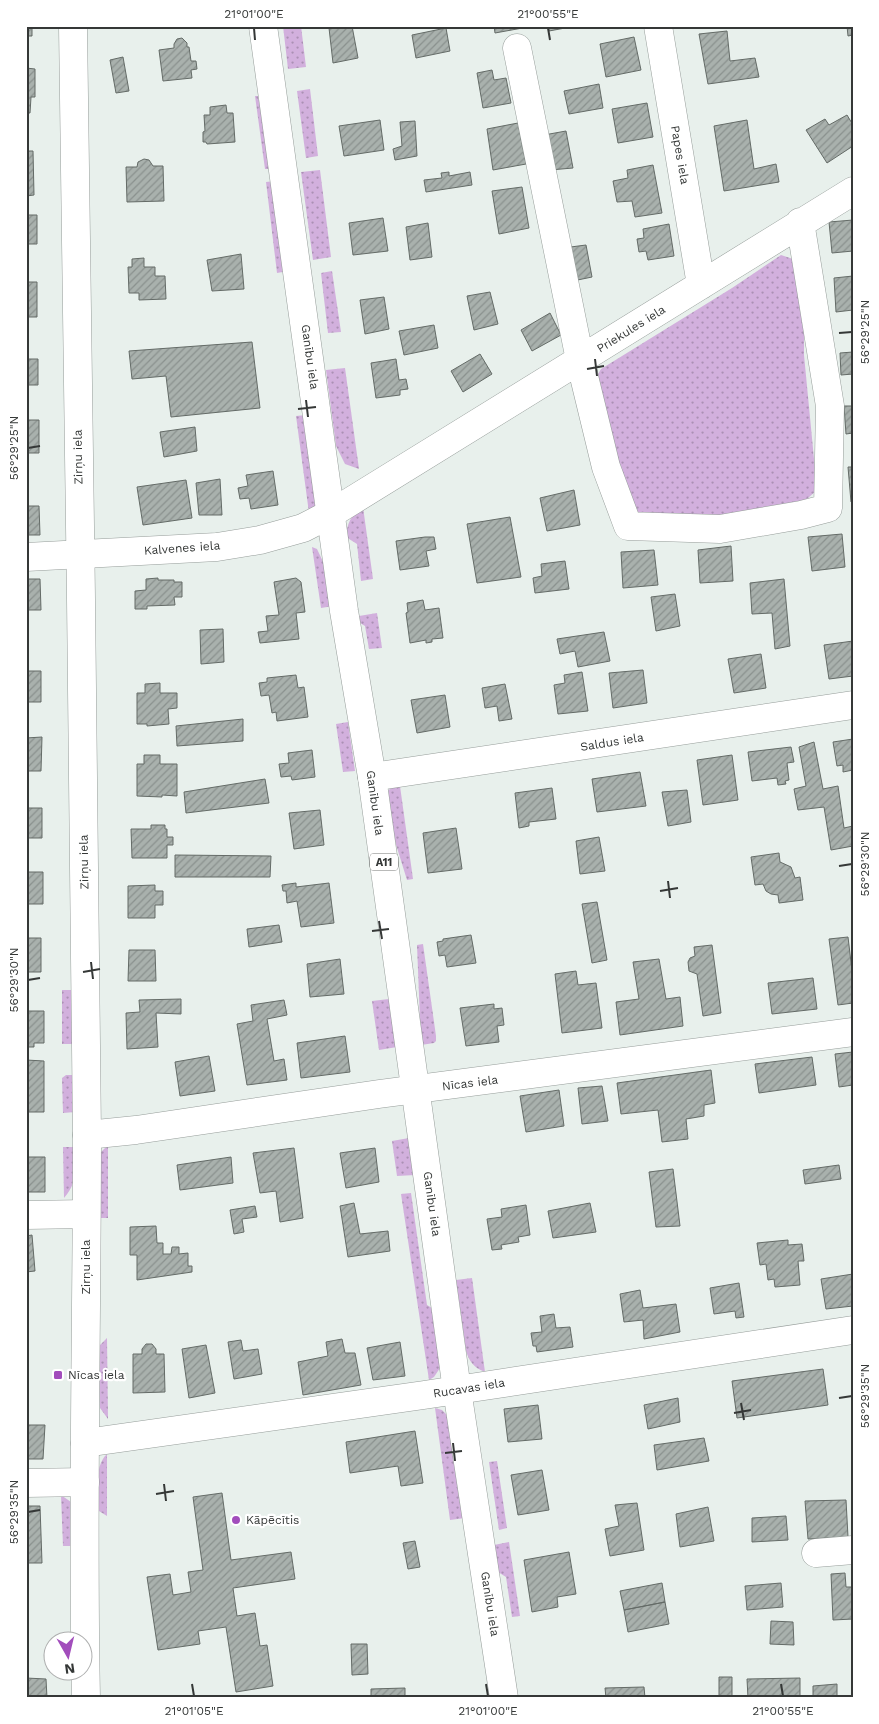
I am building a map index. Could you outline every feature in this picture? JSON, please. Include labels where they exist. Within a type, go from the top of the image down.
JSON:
[{"type":"main road","name":"Zirņu iela","points":[[73,26],[87,1135],[86,1698]]},
{"type":"main road","name":"Ganību iela","points":[[263,26],[332,513],[344,612],[372,777],[457,1390],[504,1698]]},
{"type":"main road","name":"Papes iela","points":[[658,26],[702,285]]},
{"type":"main road","points":[[518,48],[580,360],[606,467],[628,526],[720,529],[802,516],[828,508],[830,406],[800,222]]},
{"type":"main road","name":"Priekules iela","points":[[332,513],[853,191]]},
{"type":"main road","name":"Kalvenes iela","points":[[26,557],[217,547],[260,540],[303,528],[332,513]]},
{"type":"main road","name":"Saldus iela","points":[[372,777],[853,705]]},
{"type":"main road","name":"Nīcas iela","points":[[87,1135],[136,1130],[416,1090],[853,1032]]},
{"type":"main road","points":[[26,1215],[86,1214]]},
{"type":"main road","name":"Rucavas iela","points":[[85,1442],[457,1390],[853,1330]]},
{"type":"main road","points":[[26,1483],[85,1482]]},
{"type":"main road","points":[[816,1553],[853,1550]]},
{"type":"shaded area","points":[[283,26],[301,26],[306,67],[288,69]]},
{"type":"shaded area","points":[[310,89],[318,156],[306,158],[297,91]]},
{"type":"shaded area","points":[[255,96],[258,96],[273,169],[265,169]]},
{"type":"shaded area","points":[[320,170],[331,257],[313,260],[301,172]]},
{"type":"shaded area","points":[[275,181],[288,271],[277,273],[266,182]]},
{"type":"shaded area","points":[[781,255],[793,259],[804,325],[804,355],[817,490],[798,507],[714,520],[633,515],[592,384],[601,369],[732,288]]},
{"type":"shaded area","points":[[332,271],[341,332],[328,333],[321,273]]},
{"type":"shaded area","points":[[345,368],[359,469],[345,464],[336,446],[326,370]]},
{"type":"shaded area","points":[[306,415],[319,508],[309,513],[296,416]]},
{"type":"shaded area","points":[[363,507],[373,579],[361,581],[357,544],[346,537],[350,520]]},
{"type":"shaded area","points":[[312,547],[317,549],[326,568],[333,606],[321,608]]},
{"type":"shaded area","points":[[377,613],[382,648],[369,649],[365,626],[360,623],[359,616]]},
{"type":"shaded area","points":[[348,722],[355,771],[343,772],[336,724]]},
{"type":"shaded area","points":[[399,779],[413,879],[407,880],[389,822],[387,792]]},
{"type":"shaded area","points":[[423,944],[436,1041],[421,1045],[417,945]]},
{"type":"shaded area","points":[[62,990],[74,990],[76,1044],[62,1044]]},
{"type":"shaded area","points":[[389,999],[397,1047],[379,1050],[372,1001]]},
{"type":"shaded area","points":[[66,1075],[74,1075],[75,1112],[63,1113],[62,1078]]},
{"type":"shaded area","points":[[409,1138],[415,1175],[397,1176],[392,1141]]},
{"type":"shaded area","points":[[108,1145],[108,1218],[99,1218],[98,1161],[101,1152]]},
{"type":"shaded area","points":[[63,1147],[74,1147],[75,1168],[72,1187],[64,1198]]},
{"type":"shaded area","points":[[411,1193],[427,1305],[435,1310],[440,1368],[434,1377],[429,1380],[401,1194]]},
{"type":"shaded area","points":[[472,1278],[485,1372],[472,1364],[466,1351],[456,1280]]},
{"type":"shaded area","points":[[107,1338],[108,1419],[100,1408],[98,1347]]},
{"type":"shaded area","points":[[435,1408],[442,1410],[447,1415],[465,1518],[450,1520]]},
{"type":"shaded area","points":[[107,1454],[107,1516],[99,1511],[98,1473]]},
{"type":"shaded area","points":[[497,1461],[507,1528],[499,1530],[489,1462]]},
{"type":"shaded area","points":[[61,1495],[71,1502],[74,1546],[63,1546]]},
{"type":"shaded area","points":[[509,1542],[520,1616],[512,1617],[506,1577],[498,1572],[494,1545]]},
{"type":"building","points":[[26,26],[32,26],[32,36],[26,36]]},
{"type":"building","points":[[352,26],[358,58],[333,63],[329,28]]},
{"type":"building","points":[[494,26],[528,26],[528,27],[495,33]]},
{"type":"building","points":[[548,26],[576,26],[549,31]]},
{"type":"building","points":[[847,26],[853,26],[853,35],[848,36]]},
{"type":"building","points":[[446,28],[450,51],[416,58],[412,35]]},
{"type":"building","points":[[727,31],[730,61],[755,58],[759,77],[708,84],[699,34]]},
{"type":"building","points":[[634,37],[641,70],[606,77],[600,44]]},
{"type":"building","points":[[182,38],[187,43],[187,47],[189,47],[191,61],[196,61],[197,69],[191,70],[192,78],[163,81],[159,50],[174,48],[177,39]]},
{"type":"building","points":[[123,57],[129,91],[116,93],[110,60]]},
{"type":"building","points":[[26,68],[35,69],[35,97],[31,97],[30,113],[26,113]]},
{"type":"building","points":[[492,70],[494,80],[506,78],[511,103],[483,108],[477,73]]},
{"type":"building","points":[[599,84],[603,108],[569,114],[564,91]]},
{"type":"building","points":[[647,103],[653,137],[618,143],[612,109]]},
{"type":"building","points":[[226,105],[227,113],[233,113],[235,142],[207,144],[203,142],[203,132],[205,131],[204,115],[210,115],[210,107]]},
{"type":"building","points":[[847,115],[853,125],[853,146],[827,163],[806,130],[825,119],[829,125]]},
{"type":"building","points":[[380,120],[384,150],[344,156],[339,126]]},
{"type":"building","points":[[747,120],[754,169],[776,164],[779,182],[724,191],[714,126]]},
{"type":"building","points":[[415,121],[417,156],[395,160],[393,149],[402,146],[400,122]]},
{"type":"building","points":[[518,123],[526,164],[493,170],[487,129]]},
{"type":"building","points":[[566,131],[573,168],[550,170],[544,135]]},
{"type":"building","points":[[26,151],[33,151],[34,195],[26,196]]},
{"type":"building","points":[[144,159],[149,160],[153,166],[163,166],[164,201],[127,202],[126,167],[137,167],[138,162]]},
{"type":"building","points":[[653,165],[662,213],[635,217],[632,201],[617,202],[613,181],[628,178],[627,170]]},
{"type":"building","points":[[449,172],[449,176],[470,172],[472,185],[426,192],[424,180],[442,178],[441,173]]},
{"type":"building","points":[[522,187],[529,228],[499,234],[492,191]]},
{"type":"building","points":[[26,215],[37,215],[37,244],[28,244],[28,250],[26,250]]},
{"type":"building","points":[[383,218],[388,251],[353,255],[349,223]]},
{"type":"building","points":[[853,220],[853,251],[832,253],[829,222]]},
{"type":"building","points":[[428,223],[432,257],[410,260],[406,227]]},
{"type":"building","points":[[669,224],[674,256],[648,260],[646,251],[639,252],[637,239],[644,238],[643,229]]},
{"type":"building","points":[[586,245],[592,277],[568,282],[563,248]]},
{"type":"building","points":[[241,254],[244,289],[212,291],[207,260]]},
{"type":"building","points":[[144,258],[144,267],[155,267],[155,276],[165,276],[166,299],[139,300],[139,293],[129,293],[128,267],[132,267],[132,259]]},
{"type":"building","points":[[853,276],[853,310],[836,312],[834,278]]},
{"type":"building","points":[[26,282],[37,282],[37,317],[26,317]]},
{"type":"building","points":[[490,292],[498,324],[474,330],[467,296]]},
{"type":"building","points":[[384,297],[389,329],[365,334],[360,300]]},
{"type":"building","points":[[550,313],[561,335],[532,351],[521,330]]},
{"type":"building","points":[[434,325],[438,348],[404,355],[399,331]]},
{"type":"building","points":[[252,342],[260,408],[171,417],[166,376],[132,379],[129,351]]},
{"type":"building","points":[[853,352],[853,374],[841,375],[840,353]]},
{"type":"building","points":[[480,354],[492,374],[463,392],[451,371]]},
{"type":"building","points":[[26,359],[38,359],[38,385],[26,385]]},
{"type":"building","points":[[396,359],[399,380],[406,379],[408,389],[400,390],[400,395],[376,398],[371,363]]},
{"type":"building","points":[[844,406],[853,406],[853,433],[846,434]]},
{"type":"building","points":[[26,420],[39,420],[39,453],[26,453]]},
{"type":"building","points":[[195,427],[197,451],[164,457],[160,432]]},
{"type":"building","points":[[848,467],[853,467],[853,502],[851,502]]},
{"type":"building","points":[[273,471],[278,505],[251,509],[249,498],[240,499],[238,488],[248,486],[246,475]]},
{"type":"building","points":[[220,479],[222,515],[199,515],[196,483]]},
{"type":"building","points":[[186,480],[192,518],[143,525],[137,487]]},
{"type":"building","points":[[574,490],[580,525],[547,531],[540,498]]},
{"type":"building","points":[[26,506],[39,506],[40,535],[26,535]]},
{"type":"building","points":[[510,517],[521,577],[477,583],[467,524]]},
{"type":"building","points":[[842,534],[845,567],[812,571],[808,537]]},
{"type":"building","points":[[434,537],[436,549],[426,551],[429,566],[400,570],[396,541]]},
{"type":"building","points":[[731,546],[733,581],[700,583],[698,550]]},
{"type":"building","points":[[654,550],[658,585],[623,588],[621,552]]},
{"type":"building","points":[[565,561],[569,589],[535,593],[533,578],[542,576],[541,564]]},
{"type":"building","points":[[158,578],[158,580],[182,582],[182,597],[174,597],[175,605],[147,606],[147,609],[135,609],[135,591],[146,590],[146,579]]},
{"type":"building","points":[[296,578],[301,582],[305,612],[296,613],[299,639],[260,643],[258,632],[268,631],[266,616],[279,615],[274,582]]},
{"type":"building","points":[[26,579],[40,579],[41,610],[26,610]]},
{"type":"building","points":[[784,579],[790,646],[775,649],[772,613],[752,614],[750,583]]},
{"type":"building","points":[[675,594],[680,626],[656,631],[651,597]]},
{"type":"building","points":[[423,600],[425,610],[439,608],[443,638],[432,639],[432,642],[426,643],[426,640],[410,643],[406,613],[408,612],[407,603]]},
{"type":"building","points":[[223,629],[224,662],[201,664],[200,630]]},
{"type":"building","points":[[604,632],[610,661],[578,667],[575,651],[560,654],[557,639]]},
{"type":"building","points":[[853,641],[853,676],[829,679],[824,645]]},
{"type":"building","points":[[761,654],[766,688],[734,693],[728,659]]},
{"type":"building","points":[[643,670],[647,703],[613,708],[609,673]]},
{"type":"building","points":[[26,671],[41,671],[41,702],[26,702]]},
{"type":"building","points":[[582,672],[588,711],[558,714],[554,685],[565,683],[564,675]]},
{"type":"building","points":[[296,675],[298,688],[304,687],[308,717],[277,721],[276,712],[272,713],[269,695],[261,696],[259,683],[267,682],[267,678]]},
{"type":"building","points":[[160,683],[160,693],[177,693],[177,708],[168,709],[169,724],[147,726],[147,724],[137,724],[137,693],[145,693],[145,684]]},
{"type":"building","points":[[505,684],[512,719],[499,721],[497,706],[485,708],[482,688]]},
{"type":"building","points":[[445,695],[450,727],[417,733],[411,700]]},
{"type":"building","points":[[243,719],[243,741],[177,746],[176,726]]},
{"type":"building","points":[[42,737],[41,771],[26,771],[26,738]]},
{"type":"building","points":[[853,739],[853,770],[843,772],[843,765],[837,766],[833,742]]},
{"type":"building","points":[[814,742],[823,789],[838,786],[844,828],[853,826],[853,846],[831,850],[824,807],[798,810],[794,789],[806,786],[799,747]]},
{"type":"building","points":[[791,747],[794,762],[787,763],[789,780],[785,781],[786,784],[778,785],[777,778],[752,781],[748,752]]},
{"type":"building","points":[[312,750],[315,777],[292,780],[291,776],[281,777],[279,764],[289,763],[288,753]]},
{"type":"building","points":[[144,755],[160,755],[160,764],[177,764],[177,796],[137,796],[137,764],[144,764]]},
{"type":"building","points":[[732,755],[738,800],[703,805],[697,760]]},
{"type":"building","points":[[640,772],[646,806],[597,812],[592,779]]},
{"type":"building","points":[[265,779],[269,803],[186,813],[184,792]]},
{"type":"building","points":[[552,788],[556,819],[529,822],[529,826],[519,828],[515,793]]},
{"type":"building","points":[[687,790],[691,822],[668,826],[662,792]]},
{"type":"building","points":[[26,808],[42,808],[42,838],[26,838]]},
{"type":"building","points":[[320,810],[324,845],[294,849],[289,813]]},
{"type":"building","points":[[151,825],[165,825],[167,837],[173,837],[173,845],[167,845],[167,858],[132,858],[131,829],[151,829]]},
{"type":"building","points":[[456,828],[462,869],[428,873],[423,833]]},
{"type":"building","points":[[599,837],[605,871],[580,874],[576,841]]},
{"type":"building","points":[[779,853],[780,862],[791,867],[795,878],[800,877],[803,900],[779,903],[778,895],[766,891],[763,884],[755,885],[751,857]]},
{"type":"building","points":[[175,855],[271,856],[270,877],[175,877]]},
{"type":"building","points":[[26,872],[43,872],[43,904],[26,904]]},
{"type":"building","points":[[296,883],[296,887],[329,883],[334,923],[301,927],[297,901],[287,903],[286,891],[283,891],[282,885]]},
{"type":"building","points":[[155,885],[155,891],[163,891],[163,905],[155,905],[155,918],[128,918],[128,886]]},
{"type":"building","points":[[597,902],[607,960],[592,963],[582,904]]},
{"type":"building","points":[[279,925],[282,942],[249,947],[247,929]]},
{"type":"building","points":[[471,935],[476,963],[447,967],[445,955],[439,956],[437,942],[443,941],[443,939]]},
{"type":"building","points":[[848,937],[853,979],[853,1003],[838,1005],[829,939]]},
{"type":"building","points":[[26,938],[41,938],[41,972],[26,972]]},
{"type":"building","points":[[712,945],[721,1013],[703,1016],[697,974],[689,971],[688,962],[690,958],[695,956],[694,947]]},
{"type":"building","points":[[129,950],[155,950],[156,981],[128,981]]},
{"type":"building","points":[[340,959],[344,994],[310,997],[307,964]]},
{"type":"building","points":[[659,959],[666,999],[680,997],[683,1026],[620,1035],[616,1002],[639,999],[633,962]]},
{"type":"building","points":[[576,971],[578,985],[596,983],[602,1028],[562,1033],[555,974]]},
{"type":"building","points":[[813,978],[817,1009],[772,1014],[768,983]]},
{"type":"building","points":[[181,999],[181,1014],[156,1013],[158,1047],[127,1049],[126,1013],[140,1012],[139,1000]]},
{"type":"building","points":[[284,1000],[287,1015],[267,1019],[274,1061],[284,1059],[287,1080],[247,1085],[237,1024],[253,1021],[251,1005]]},
{"type":"building","points":[[494,1004],[494,1009],[502,1008],[504,1025],[497,1026],[499,1042],[466,1046],[460,1008]]},
{"type":"building","points":[[26,1011],[44,1011],[44,1043],[34,1043],[34,1047],[26,1047]]},
{"type":"building","points":[[345,1036],[350,1072],[301,1078],[297,1043]]},
{"type":"building","points":[[853,1052],[853,1085],[839,1087],[835,1054]]},
{"type":"building","points":[[209,1056],[215,1091],[180,1096],[175,1062]]},
{"type":"building","points":[[812,1057],[816,1085],[759,1093],[755,1064]]},
{"type":"building","points":[[26,1060],[44,1061],[44,1112],[26,1112]]},
{"type":"building","points":[[711,1070],[715,1103],[704,1105],[704,1116],[686,1119],[688,1139],[662,1142],[658,1110],[621,1114],[617,1083]]},
{"type":"building","points":[[602,1086],[608,1121],[582,1124],[578,1088]]},
{"type":"building","points":[[559,1090],[564,1126],[526,1132],[520,1096]]},
{"type":"building","points":[[294,1148],[303,1218],[280,1222],[276,1191],[260,1193],[253,1153]]},
{"type":"building","points":[[375,1148],[379,1182],[346,1188],[340,1153]]},
{"type":"building","points":[[26,1157],[45,1157],[45,1192],[26,1192]]},
{"type":"building","points":[[231,1157],[233,1183],[180,1190],[177,1165]]},
{"type":"building","points":[[839,1165],[841,1179],[805,1184],[803,1170]]},
{"type":"building","points":[[673,1169],[680,1226],[656,1227],[649,1172]]},
{"type":"building","points":[[354,1203],[360,1234],[388,1231],[390,1251],[348,1257],[340,1206]]},
{"type":"building","points":[[590,1203],[596,1232],[553,1238],[548,1211]]},
{"type":"building","points":[[526,1205],[530,1235],[518,1237],[519,1242],[501,1245],[502,1249],[492,1250],[487,1219],[502,1217],[501,1209]]},
{"type":"building","points":[[255,1206],[257,1217],[242,1219],[244,1232],[234,1234],[230,1210]]},
{"type":"building","points":[[156,1226],[157,1243],[163,1243],[163,1254],[171,1254],[172,1247],[179,1247],[179,1254],[188,1253],[188,1266],[192,1266],[192,1272],[137,1280],[137,1255],[130,1255],[130,1227]]},
{"type":"building","points":[[32,1235],[35,1271],[26,1272],[26,1236]]},
{"type":"building","points":[[788,1240],[788,1245],[802,1244],[804,1261],[798,1261],[800,1285],[775,1287],[774,1279],[768,1280],[766,1264],[760,1265],[757,1243]]},
{"type":"building","points":[[853,1274],[853,1306],[826,1309],[821,1279]]},
{"type":"building","points":[[739,1283],[744,1317],[736,1318],[735,1311],[714,1314],[710,1288]]},
{"type":"building","points":[[640,1290],[643,1308],[676,1304],[680,1332],[644,1339],[643,1320],[624,1322],[620,1294]]},
{"type":"building","points":[[554,1314],[556,1328],[570,1327],[573,1347],[537,1352],[536,1346],[533,1346],[531,1333],[542,1332],[540,1316]]},
{"type":"building","points":[[342,1339],[345,1353],[355,1353],[361,1385],[303,1395],[298,1362],[328,1356],[326,1342]]},
{"type":"building","points":[[241,1340],[243,1351],[258,1349],[262,1374],[234,1379],[228,1342]]},
{"type":"building","points":[[400,1342],[405,1376],[373,1380],[367,1348]]},
{"type":"building","points":[[146,1344],[152,1344],[156,1349],[156,1354],[164,1354],[165,1392],[133,1393],[133,1354],[142,1354],[142,1349]]},
{"type":"building","points":[[206,1345],[215,1393],[189,1398],[182,1349]]},
{"type":"building","points":[[823,1369],[828,1405],[737,1418],[732,1381]]},
{"type":"building","points":[[678,1398],[680,1422],[648,1429],[644,1405]]},
{"type":"building","points":[[538,1405],[542,1439],[508,1442],[504,1409]]},
{"type":"building","points":[[26,1425],[45,1425],[43,1459],[26,1459]]},
{"type":"building","points":[[415,1431],[423,1483],[401,1486],[398,1466],[350,1473],[346,1442]]},
{"type":"building","points":[[704,1438],[709,1461],[657,1470],[654,1445]]},
{"type":"building","points":[[542,1470],[549,1510],[518,1515],[511,1475]]},
{"type":"building","points":[[222,1493],[231,1560],[291,1552],[295,1579],[233,1588],[237,1616],[255,1613],[260,1646],[267,1645],[273,1686],[236,1692],[226,1627],[198,1631],[200,1644],[158,1650],[147,1577],[170,1574],[173,1595],[191,1592],[188,1572],[203,1570],[193,1497]]},
{"type":"building","points":[[846,1500],[848,1537],[808,1539],[805,1501]]},
{"type":"building","points":[[637,1503],[644,1550],[610,1556],[605,1529],[619,1526],[615,1505]]},
{"type":"building","points":[[26,1506],[40,1506],[42,1563],[26,1563]]},
{"type":"building","points":[[708,1507],[714,1541],[680,1547],[676,1514]]},
{"type":"building","points":[[786,1516],[788,1540],[752,1542],[752,1518]]},
{"type":"building","points":[[415,1541],[420,1567],[408,1569],[403,1543]]},
{"type":"building","points":[[569,1552],[576,1594],[557,1597],[558,1607],[532,1612],[524,1560]]},
{"type":"building","points":[[845,1573],[846,1587],[853,1587],[853,1619],[833,1620],[831,1574]]},
{"type":"building","points":[[662,1583],[665,1602],[624,1610],[620,1591]]},
{"type":"building","points":[[781,1583],[783,1607],[747,1610],[745,1586]]},
{"type":"building","points":[[665,1602],[669,1624],[628,1632],[624,1610]]},
{"type":"building","points":[[771,1621],[793,1622],[794,1645],[770,1644]]},
{"type":"building","points":[[351,1644],[367,1644],[368,1674],[352,1675]]},
{"type":"building","points":[[719,1677],[732,1677],[732,1698],[719,1698]]},
{"type":"building","points":[[26,1678],[42,1679],[42,1682],[46,1682],[47,1698],[26,1698]]},
{"type":"building","points":[[800,1678],[800,1698],[748,1698],[747,1679]]},
{"type":"building","points":[[837,1684],[837,1698],[813,1698],[813,1686]]},
{"type":"building","points":[[644,1687],[645,1698],[606,1698],[605,1688]]},
{"type":"building","points":[[405,1688],[405,1698],[371,1698],[371,1689]]},
{"type":"place","name":"Nīcas iela","points":[[58,1375]]},
{"type":"place","name":"Kāpēcītis","points":[[236,1520]]}]
